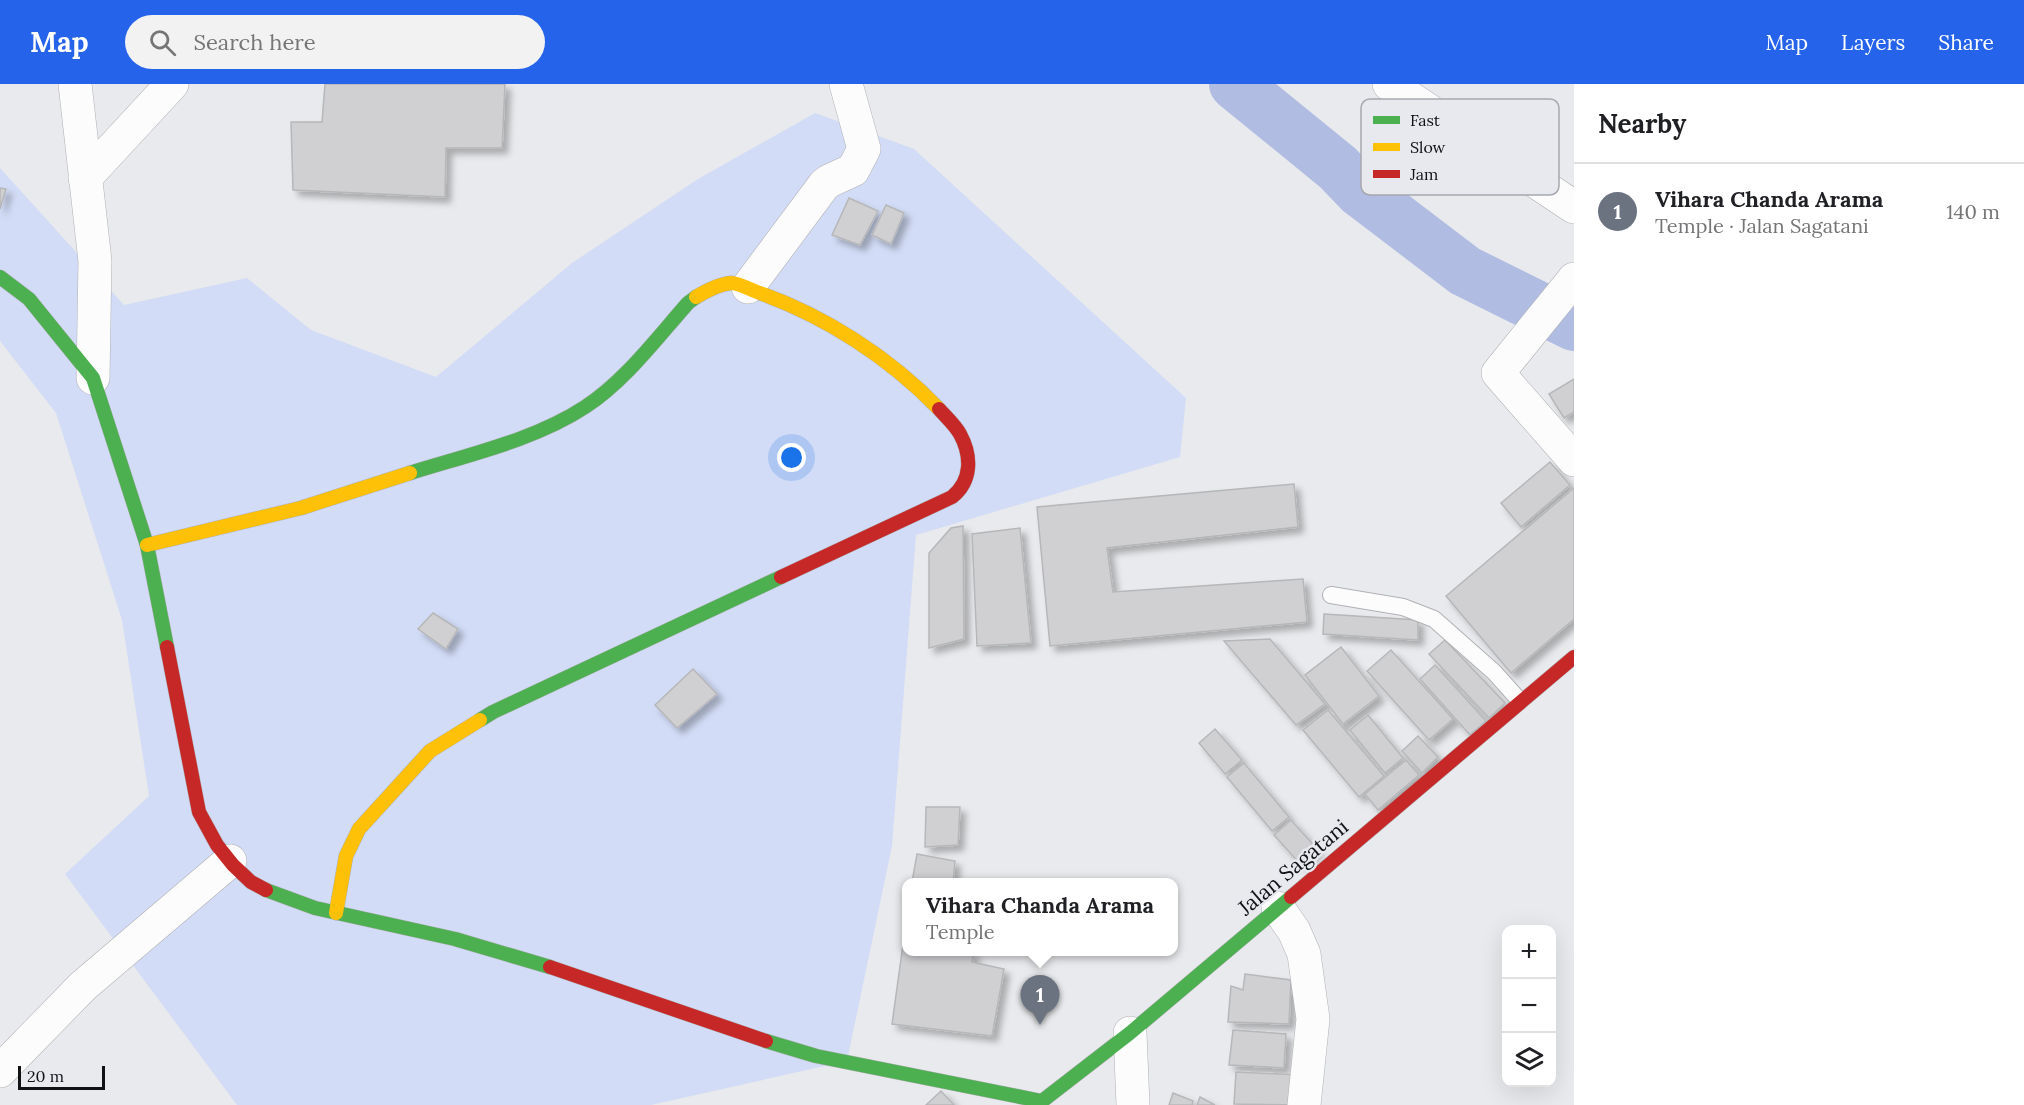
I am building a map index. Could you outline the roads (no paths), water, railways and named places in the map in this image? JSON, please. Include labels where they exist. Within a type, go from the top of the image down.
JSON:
[{"type":"street","points":[[75,84],[94,261],[93,378],[147,545],[199,812],[212,838],[230,861],[260,887],[287,898],[336,913],[481,945],[612,987],[793,1050],[1039,1103]]},
{"type":"street","points":[[85,178],[172,84]]},
{"type":"street","points":[[748,287],[824,185],[853,170],[862,155],[863,142],[846,84]]},
{"type":"street","points":[[1389,84],[1412,99]]},
{"type":"street","points":[[1556,195],[1574,207]]},
{"type":"street","points":[[0,277],[29,298],[93,378]]},
{"type":"street","points":[[1574,279],[1498,373],[1574,460]]},
{"type":"street","points":[[147,545],[301,508],[547,429],[586,407],[612,386],[688,303],[707,290],[732,283],[783,301],[832,326],[900,373],[938,407],[959,432],[966,447],[968,476],[962,489],[952,497],[493,712],[430,751],[359,829],[346,856],[336,913]]},
{"type":"street","name":"Jalan Sagatani","points":[[1039,1103],[1131,1033],[1574,657]]},
{"type":"street","points":[[0,1071],[83,986],[230,861]]},
{"type":"street","points":[[1278,908],[1294,932],[1304,954],[1313,1019],[1304,1105]]},
{"type":"street","points":[[1131,1033],[1133,1105]]},
{"type":"lane","points":[[1331,595],[1403,607],[1434,619],[1494,672],[1520,701]]},
{"type":"waterway","points":[[1235,84],[1338,168],[1361,192]]},
{"type":"waterway","points":[[1365,195],[1465,271],[1574,325]]},
{"type":"place","name":"Vihara Chanda Arama","points":[[1040,1025]]}]
